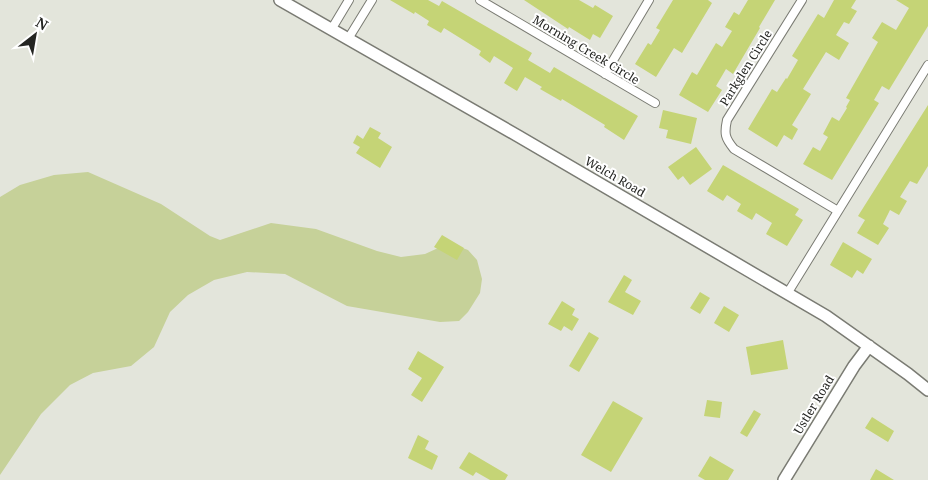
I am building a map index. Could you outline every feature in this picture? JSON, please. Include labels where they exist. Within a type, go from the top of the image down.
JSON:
[{"type":"main road","name":"Welch Road","points":[[280,0],[826,316],[928,390]]},
{"type":"main road","name":"Ustler Road","points":[[784,480],[854,366],[869,346]]},
{"type":"street","points":[[331,30],[348,0]]},
{"type":"street","points":[[348,39],[372,0]]},
{"type":"street","name":"Morning Creek Circle","points":[[480,0],[654,103]]},
{"type":"street","points":[[605,74],[649,0]]},
{"type":"street","name":"Parkglen Circle","points":[[802,0],[727,120],[726,139],[734,149],[838,211]]},
{"type":"street","points":[[787,294],[928,65]]},
{"type":"green space","points":[[88,172],[161,204],[210,236],[220,240],[271,223],[316,229],[377,251],[401,257],[425,254],[449,243],[468,250],[477,260],[482,279],[480,293],[468,312],[459,321],[440,322],[347,306],[285,274],[247,272],[214,280],[188,295],[170,312],[154,347],[131,366],[93,373],[70,385],[41,414],[0,475],[0,197],[20,185],[54,175]]},
{"type":"building","points":[[390,0],[428,0],[439,6],[442,1],[532,53],[528,60],[550,73],[554,67],[638,116],[624,140],[604,127],[605,125],[562,99],[561,101],[540,89],[542,87],[525,77],[517,91],[504,83],[513,68],[494,56],[490,63],[479,55],[481,51],[444,28],[441,33],[427,25],[429,21]]},
{"type":"building","points":[[524,0],[579,0],[593,8],[595,5],[613,16],[600,38],[593,34],[590,40],[569,27],[568,29]]},
{"type":"building","points":[[673,0],[708,0],[712,3],[682,53],[674,48],[656,77],[635,64],[648,43],[651,45],[660,30],[656,28]]},
{"type":"building","points":[[748,0],[775,0],[733,74],[726,69],[716,86],[722,90],[708,112],[679,95],[692,72],[697,75],[716,43],[722,47],[732,31],[725,27],[734,12],[739,15]]},
{"type":"building","points":[[834,0],[856,0],[851,8],[857,11],[849,24],[844,22],[836,35],[849,43],[839,60],[826,52],[803,89],[811,94],[792,125],[798,129],[792,140],[784,135],[777,147],[748,129],[772,89],[777,92],[787,79],[798,60],[792,56],[818,14],[824,18]]},
{"type":"building","points":[[896,0],[928,0],[928,26],[889,90],[882,86],[874,100],[879,103],[832,180],[803,164],[813,147],[820,151],[828,137],[823,134],[832,117],[839,121],[847,108],[850,100],[846,98],[878,42],[872,38],[882,22],[896,30],[909,8]]},
{"type":"building","points":[[928,105],[928,166],[917,184],[910,181],[900,197],[907,201],[899,215],[890,210],[883,224],[889,228],[878,245],[857,233],[865,220],[858,216]]},
{"type":"building","points":[[663,110],[697,118],[691,144],[666,138],[668,130],[659,128]]},
{"type":"building","points":[[370,127],[381,133],[378,138],[392,147],[380,168],[356,153],[360,147],[353,143],[357,135],[363,139]]},
{"type":"building","points":[[696,147],[712,169],[690,185],[683,176],[678,180],[668,167]]},
{"type":"building","points":[[723,165],[799,209],[795,215],[803,220],[787,246],[766,234],[772,223],[756,213],[752,220],[737,211],[741,204],[727,195],[723,201],[707,191]]},
{"type":"building","points":[[442,235],[464,248],[457,260],[434,247]]},
{"type":"building","points":[[843,242],[872,259],[863,274],[857,270],[852,278],[830,265]]},
{"type":"building","points":[[624,275],[632,280],[625,292],[641,301],[633,315],[608,302]]},
{"type":"building","points":[[700,292],[710,298],[700,314],[690,308]]},
{"type":"building","points":[[562,301],[575,309],[572,315],[579,319],[572,331],[564,326],[561,331],[548,324]]},
{"type":"building","points":[[724,306],[739,315],[729,332],[714,323]]},
{"type":"building","points":[[589,332],[599,338],[579,372],[569,366]]},
{"type":"building","points":[[783,340],[788,369],[751,375],[746,347]]},
{"type":"building","points":[[418,351],[444,367],[422,402],[411,395],[422,378],[408,369]]},
{"type":"building","points":[[707,400],[722,402],[720,418],[704,416]]},
{"type":"building","points":[[613,401],[643,418],[611,472],[581,455]]},
{"type":"building","points":[[754,410],[761,414],[747,437],[740,433]]},
{"type":"building","points":[[872,417],[894,431],[888,442],[865,428]]},
{"type":"building","points":[[418,435],[429,441],[425,449],[438,456],[432,470],[408,458]]},
{"type":"building","points":[[469,452],[508,475],[505,480],[490,480],[476,472],[473,476],[459,468]]},
{"type":"building","points":[[710,456],[734,470],[728,480],[705,480],[698,476]]},
{"type":"building","points":[[876,469],[894,480],[870,480]]}]
